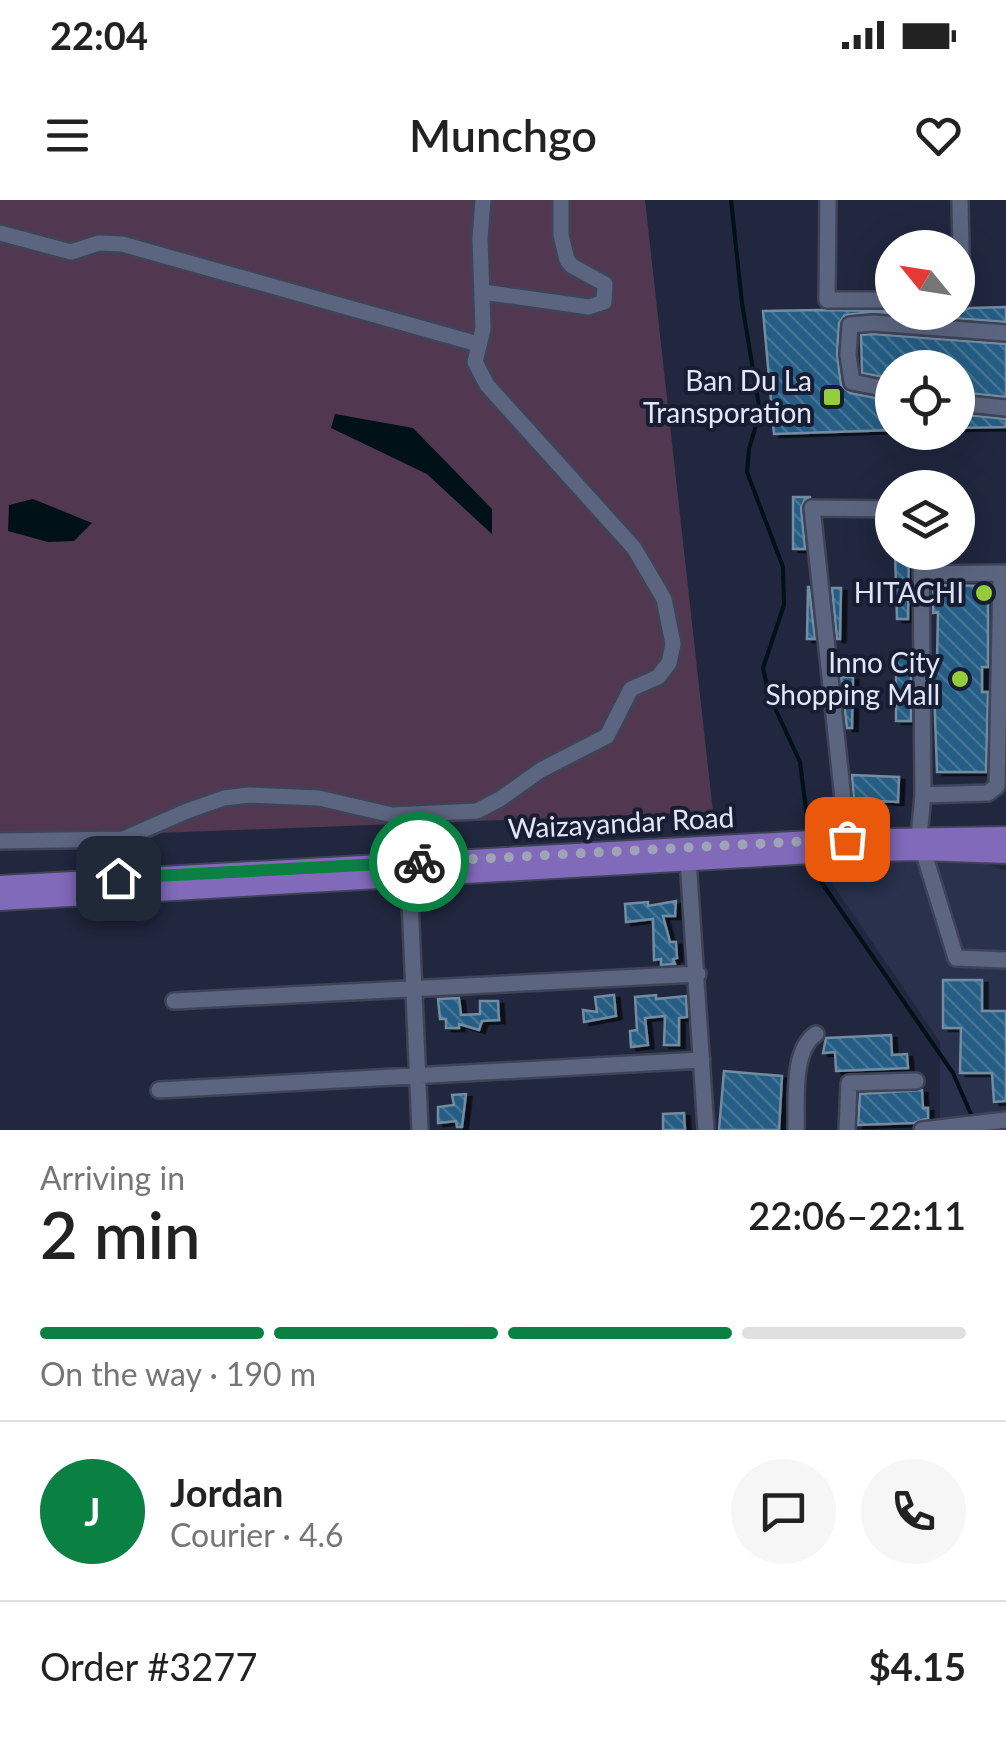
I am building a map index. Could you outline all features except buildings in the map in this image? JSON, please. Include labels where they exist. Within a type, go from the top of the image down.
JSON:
[{"type":"main road","points":[[1000,847],[1006,816]]},
{"type":"main road","name":"Waizayandar Road","points":[[0,885],[839,846],[1000,847]]},
{"type":"main road","name":"Waizayandar Road","points":[[0,900],[688,860],[790,848]]},
{"type":"street","points":[[0,841],[124,839],[224,798],[249,796],[319,798],[392,816],[476,810],[500,800],[541,770],[607,736],[631,689],[658,678],[669,663],[673,644],[664,598],[634,548],[487,384],[475,362],[483,329],[483,200]]},
{"type":"street","points":[[483,292],[589,307],[604,302],[605,284],[572,266],[564,253],[560,200]]},
{"type":"street","points":[[828,200],[827,300],[875,300]]},
{"type":"street","points":[[960,200],[961,230]]},
{"type":"street","points":[[0,233],[71,252],[99,244],[122,244],[478,344]]},
{"type":"street","points":[[875,387],[852,382],[848,355],[850,325],[873,323],[1006,334]]},
{"type":"street","points":[[975,405],[1006,408]]},
{"type":"street","points":[[839,846],[812,508],[875,509]]},
{"type":"street","points":[[921,570],[920,844],[956,958],[1006,960]]},
{"type":"street","points":[[921,574],[1004,573],[996,786],[988,793],[922,794]]},
{"type":"street","points":[[688,860],[706,1130]]},
{"type":"street","points":[[408,878],[420,1130]]},
{"type":"street","points":[[174,1001],[698,974]]},
{"type":"street","points":[[796,1130],[801,1058],[806,1041],[816,1034]]},
{"type":"street","points":[[158,1090],[702,1060]]},
{"type":"street","points":[[847,1130],[850,1083],[916,1081]]},
{"type":"street","points":[[928,1129],[1006,1120]]},
{"type":"shaded area","points":[[0,200],[645,200],[713,812],[0,839]],"holes":[[[427,474],[492,509],[491,533]]]},
{"type":"shaded area","points":[[335,414],[413,428],[492,509],[492,534],[427,474],[331,428]]},
{"type":"shaded area","points":[[33,499],[92,523],[74,541],[48,542],[8,531],[9,505]]},
{"type":"shaded area","points":[[985,863],[1006,871],[1006,1130],[940,1130],[940,1042],[819,864]]},
{"type":"waterway","points":[[731,200],[742,303],[760,412],[747,472],[783,567],[784,605],[763,668],[769,695],[800,762],[809,834]]},
{"type":"waterway","points":[[812,858],[813,870],[953,1073],[974,1121]]},
{"type":"way so far","points":[[419,862],[847,839]]},
{"type":"place","name":"Ban Du La Transporation","points":[[832,397]]},
{"type":"place","name":"HITACHI","points":[[984,593]]},
{"type":"place","name":"Inno City Shopping Mall","points":[[960,679]]},
{"type":"route","points":[[118,878],[419,862]]}]
